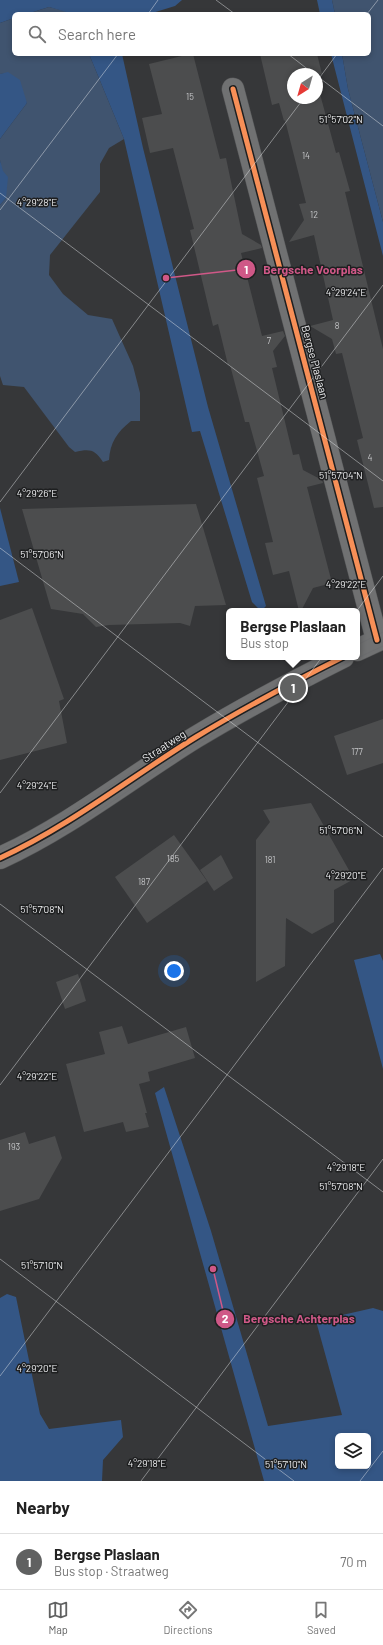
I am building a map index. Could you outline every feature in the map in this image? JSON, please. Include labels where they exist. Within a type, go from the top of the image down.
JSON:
[{"type":"street","name":"Bergse Plaslaan","points":[[233,89],[380,639]]},
{"type":"street","points":[[360,649],[380,639]]},
{"type":"street","name":"Straatweg","points":[[0,858],[30,844],[62,825],[196,737],[286,685],[337,660]]},
{"type":"shaded area","points":[[332,0],[383,0],[383,222],[348,89],[342,56],[371,56],[371,12],[335,12]]},
{"type":"shaded area","points":[[49,7],[69,12],[33,12]]},
{"type":"shaded area","points":[[12,19],[12,56],[90,56],[124,139],[109,148],[100,164],[100,192],[50,255],[49,275],[63,294],[88,315],[112,319],[133,366],[140,393],[140,421],[131,421],[122,429],[115,438],[111,448],[109,460],[103,462],[94,452],[84,450],[75,452],[69,447],[24,387],[3,385],[0,376],[0,205],[6,198],[0,160],[0,139],[27,103],[8,73],[0,74],[0,23]]},
{"type":"water","points":[[0,0],[182,0],[175,6],[156,12],[66,12],[49,7],[33,12],[12,12],[12,19],[0,23]]},
{"type":"water","points":[[317,0],[332,0],[335,12],[320,12]]},
{"type":"water","points":[[90,56],[122,56],[143,148],[208,407],[266,606],[264,608],[258,608],[252,602],[200,431],[192,432],[124,139]]},
{"type":"water","points":[[332,56],[342,56],[348,89],[383,222],[383,256]]},
{"type":"water","points":[[8,72],[20,80],[27,103],[0,139],[0,74]]},
{"type":"water","points":[[0,160],[3,171],[8,177],[6,198],[0,205]]},
{"type":"water","points":[[0,508],[19,582],[0,586]]},
{"type":"water","points":[[380,954],[383,961],[383,1069],[354,960]]},
{"type":"water","points":[[164,1087],[211,1231],[268,1426],[342,1415],[316,1321],[373,1308],[383,1311],[383,1481],[264,1481],[155,1093]]},
{"type":"water","points":[[7,1294],[16,1297],[40,1414],[49,1429],[121,1420],[123,1437],[103,1460],[102,1481],[0,1481],[0,1298]]},
{"type":"building","points":[[182,56],[194,56],[220,159],[226,158],[242,234],[261,245],[262,248],[241,253],[262,336],[283,331],[285,336],[273,351],[277,367],[272,368],[293,455],[299,454],[303,470],[322,480],[323,483],[307,487],[332,583],[313,588],[303,608],[298,608],[289,571],[273,575],[265,543],[273,542],[257,478],[264,476],[249,422],[245,422],[230,365],[228,365],[218,324],[213,326],[190,230],[194,229],[173,148],[150,153],[142,118],[162,114],[149,64]]},
{"type":"building","points":[[260,56],[318,56],[320,68],[287,68],[287,104],[323,104],[336,153],[339,152],[350,191],[345,192],[383,349],[383,507],[374,508],[357,440],[363,438],[342,353],[336,354],[332,339],[310,326],[333,320],[314,235],[289,242],[304,220],[299,204],[306,203],[285,120],[284,121],[279,103],[272,105]]},
{"type":"building","points":[[196,504],[226,605],[195,606],[190,626],[180,623],[109,625],[96,627],[83,614],[51,609],[22,509]]},
{"type":"building","points":[[32,608],[64,699],[59,701],[67,743],[0,760],[0,620]]},
{"type":"building","points":[[383,719],[383,763],[347,775],[334,736]]},
{"type":"building","points":[[311,803],[354,879],[334,890],[334,922],[312,934],[286,918],[285,966],[256,982],[256,840],[270,822],[263,810]]},
{"type":"building","points":[[174,835],[207,881],[147,923],[115,877]]},
{"type":"building","points":[[221,855],[233,878],[214,891],[200,870]]},
{"type":"building","points":[[78,974],[86,1001],[65,1009],[56,982]]},
{"type":"building","points":[[122,1026],[128,1044],[186,1027],[195,1058],[148,1072],[150,1081],[139,1084],[147,1113],[145,1113],[149,1127],[126,1132],[123,1122],[84,1132],[66,1064],[105,1054],[99,1032]]},
{"type":"building","points":[[25,1132],[29,1144],[55,1136],[62,1158],[39,1199],[0,1211],[0,1140]]},
{"type":"tram line","points":[[360,644],[383,632]]},
{"type":"tram line","points":[[360,657],[383,646]]},
{"type":"tram line","points":[[0,850],[68,814],[199,728],[287,679],[326,660]]},
{"type":"tram line","points":[[0,865],[75,827],[175,759],[253,710],[293,688],[353,660]]},
{"type":"cycle path","points":[[233,89],[377,640]]},
{"type":"cycle path","points":[[0,858],[76,816],[214,726],[337,660]]},
{"type":"place","name":"Bergsche Voorplas","points":[[166,278]]},
{"type":"place","name":"Bergse Plaslaan","points":[[293,688]]},
{"type":"place","name":"Bergsche Achterplas","points":[[213,1269]]}]
